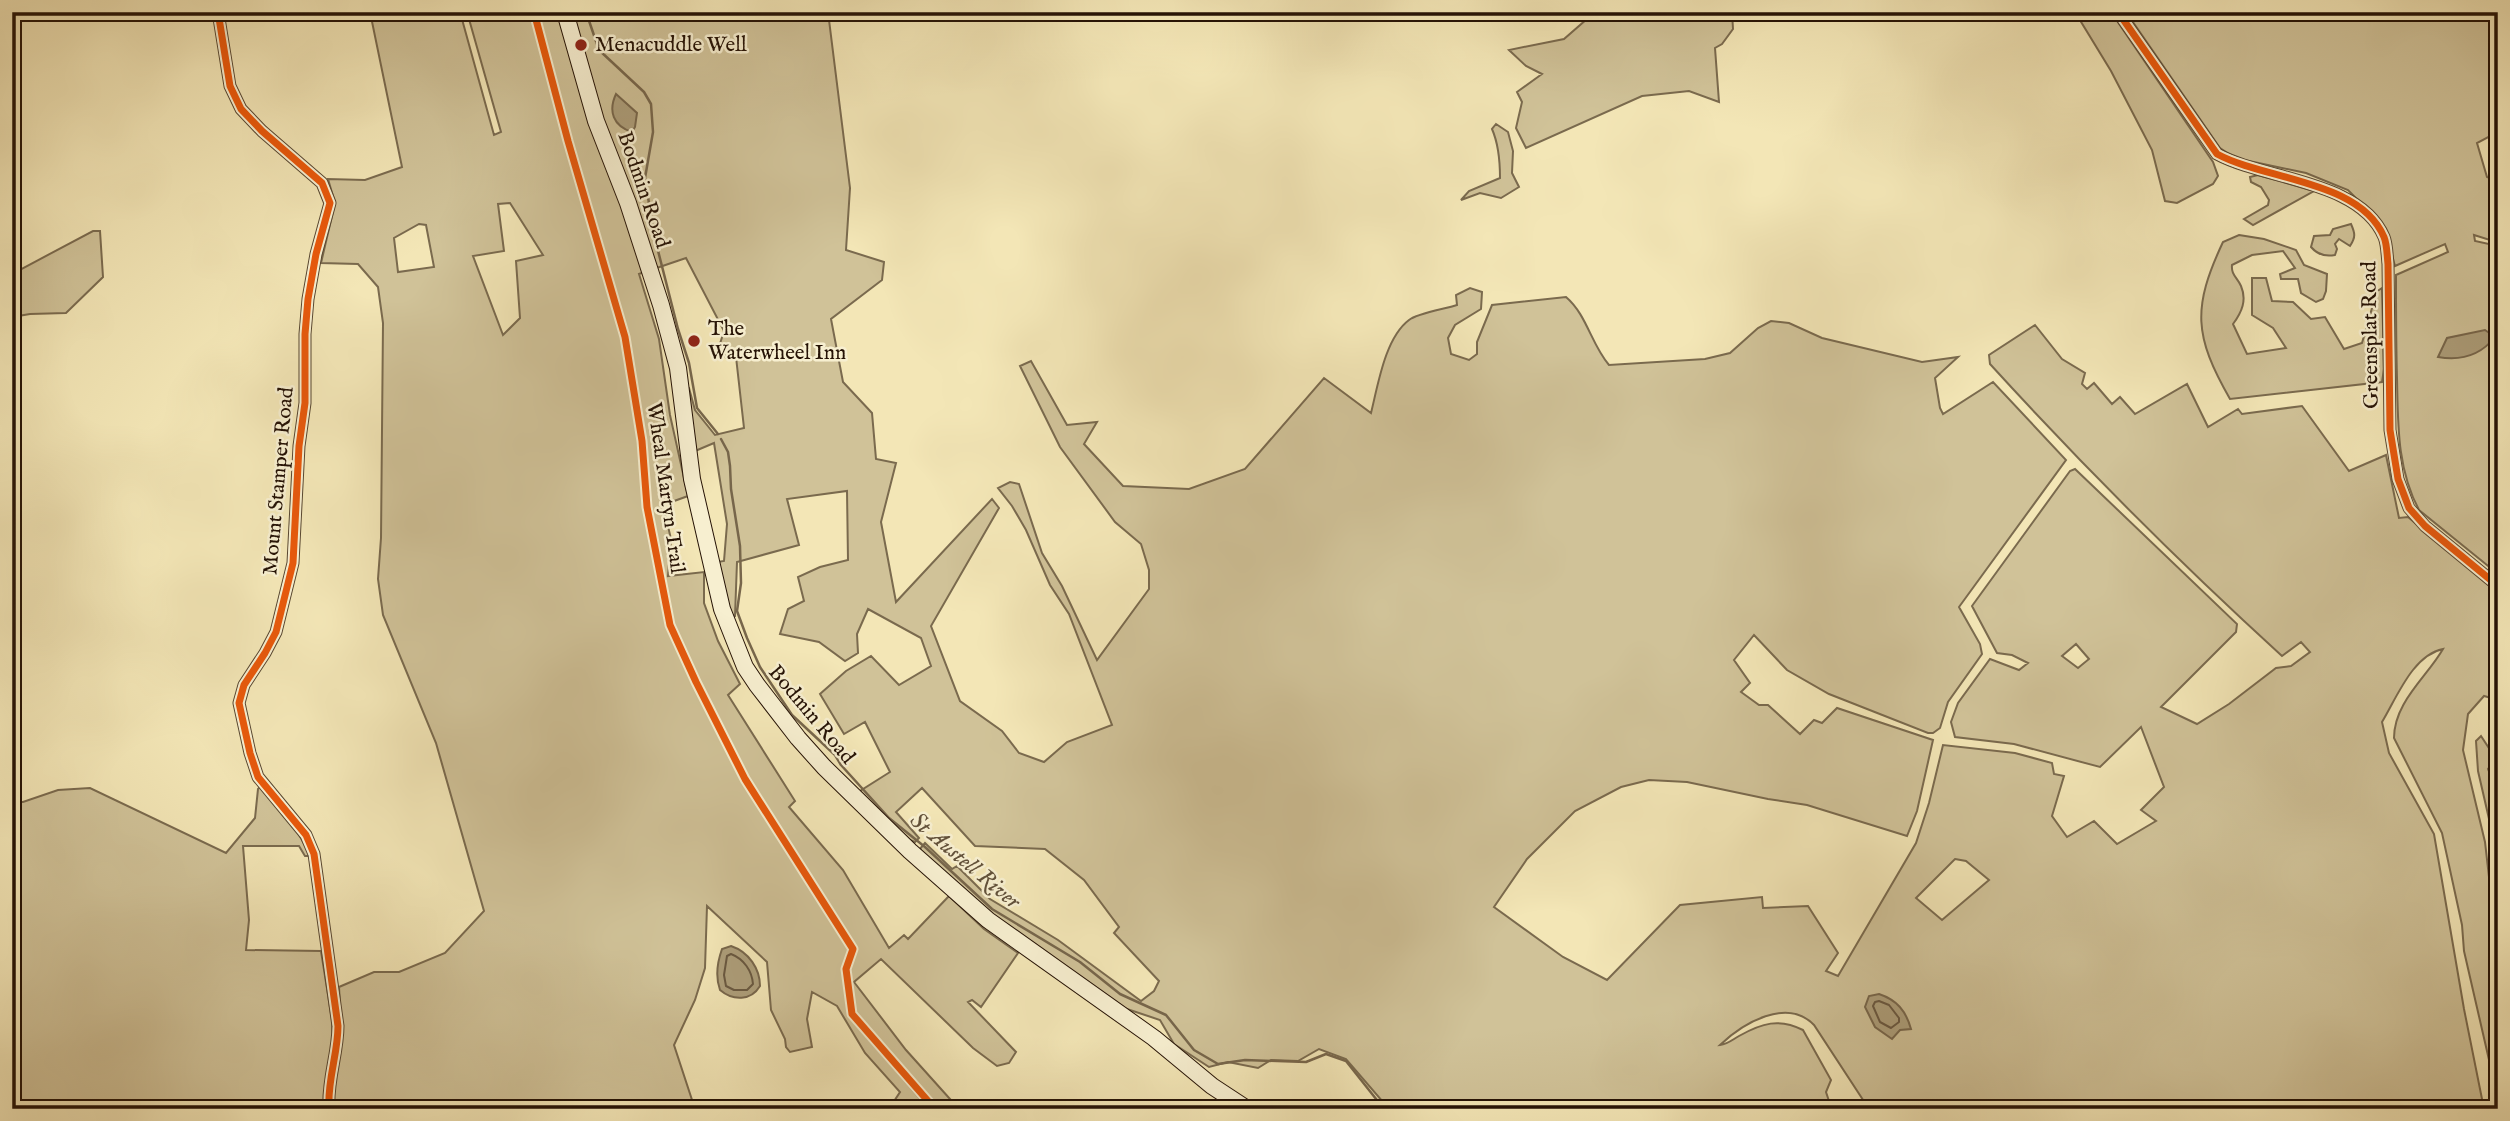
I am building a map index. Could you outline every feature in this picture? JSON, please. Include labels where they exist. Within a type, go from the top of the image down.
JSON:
[{"type":"main road","name":"Bodmin Road","points":[[565,12],[596,121],[628,203],[678,368],[692,479],[722,609],[741,657],[757,685],[824,767],[910,851],[988,920],[1154,1038],[1212,1086],[1247,1109]]},
{"type":"street","name":"Mount Stamper Road","points":[[218,12],[230,86],[242,109],[262,131],[322,183],[330,203],[316,254],[304,334],[305,403],[299,446],[293,563],[276,632],[244,685],[239,703],[258,777],[306,835],[314,854],[338,1026],[338,1046],[329,1084],[329,1109]]},
{"type":"street","name":"Greensplat Road","points":[[2118,12],[2217,154],[2236,164],[2319,186],[2340,195],[2360,208],[2384,237],[2388,264],[2390,430],[2398,479],[2409,508],[2425,526],[2498,586]]},
{"type":"shaded area","points":[[370,12],[460,12],[494,135],[501,132],[467,12],[828,12],[850,188],[846,250],[884,262],[882,280],[831,319],[843,382],[872,413],[876,459],[896,463],[881,522],[896,602],[992,499],[999,508],[931,626],[960,701],[1002,731],[1019,753],[1044,762],[1067,742],[1112,725],[1069,614],[1050,585],[1026,530],[998,488],[1010,482],[1019,484],[1042,553],[1062,586],[1097,660],[1149,589],[1149,570],[1141,544],[1115,522],[1060,447],[1020,366],[1031,361],[1067,425],[1097,422],[1084,444],[1123,486],[1189,489],[1245,469],[1324,378],[1371,413],[1388,350],[1401,328],[1419,315],[1457,305],[1456,295],[1470,288],[1482,292],[1481,309],[1455,325],[1448,338],[1451,354],[1469,360],[1477,354],[1477,342],[1492,305],[1566,297],[1579,312],[1609,365],[1705,359],[1730,353],[1758,328],[1771,321],[1789,323],[1822,338],[1922,362],[1958,357],[1935,378],[1943,414],[1993,382],[2066,460],[1959,607],[1980,644],[1982,654],[1948,702],[1940,728],[1928,733],[1829,694],[1787,670],[1754,635],[1734,660],[1750,683],[1741,692],[1759,705],[1768,705],[1800,734],[1814,720],[1822,723],[1837,708],[1933,740],[1917,811],[1907,836],[1807,805],[1687,782],[1649,780],[1621,787],[1575,811],[1527,859],[1494,907],[1563,957],[1607,980],[1680,905],[1762,897],[1763,908],[1808,906],[1838,953],[1826,971],[1838,976],[1916,843],[1943,745],[2015,753],[2052,763],[2054,774],[2064,776],[2052,816],[2067,837],[2094,821],[2117,844],[2156,821],[2141,810],[2164,787],[2141,727],[2100,767],[2014,744],[1955,737],[1951,722],[1958,703],[1990,659],[2019,670],[2028,663],[2012,655],[1997,653],[1972,606],[2070,471],[2075,469],[2237,624],[2236,632],[2161,707],[2197,724],[2229,704],[2276,668],[2291,666],[2310,652],[2301,642],[2282,656],[2244,621],[2169,550],[2061,440],[1990,364],[1989,355],[2035,325],[2062,359],[2085,373],[2082,384],[2087,389],[2094,383],[2112,404],[2120,397],[2135,414],[2187,384],[2208,427],[2238,409],[2242,414],[2302,406],[2349,471],[2386,455],[2399,518],[2408,517],[2498,593],[2498,700],[2484,696],[2468,714],[2463,750],[2485,842],[2493,912],[2498,926],[2498,1099],[2464,951],[2462,925],[2442,833],[2394,738],[2395,725],[2405,701],[2443,649],[2432,653],[2414,668],[2382,722],[2389,753],[2434,834],[2484,1109],[1869,1109],[1814,1025],[1791,1013],[1766,1016],[1741,1029],[1720,1045],[1755,1028],[1771,1024],[1786,1024],[1803,1030],[1831,1080],[1826,1092],[1829,1101],[1824,1109],[1389,1109],[1346,1059],[1319,1049],[1298,1061],[1271,1060],[1258,1068],[1228,1062],[1209,1067],[1174,1044],[1160,1020],[1118,1006],[1001,924],[919,850],[925,843],[952,869],[957,866],[990,899],[1058,940],[1141,1001],[1154,991],[1159,981],[1114,933],[1119,927],[1084,880],[1045,849],[975,846],[922,788],[896,812],[919,838],[915,842],[857,796],[860,791],[890,772],[865,722],[844,734],[820,694],[846,671],[871,656],[899,685],[931,666],[921,638],[868,609],[857,634],[858,653],[845,661],[819,642],[780,634],[788,609],[804,601],[798,577],[820,567],[848,560],[847,491],[787,499],[799,545],[737,562],[735,616],[725,620],[711,563],[724,561],[727,524],[714,443],[688,454],[678,385],[689,388],[695,410],[715,435],[744,428],[736,357],[726,358],[723,350],[718,350],[724,331],[686,258],[639,274],[659,339],[670,415],[688,496],[663,505],[671,539],[668,576],[704,572],[704,603],[718,641],[740,684],[728,695],[795,801],[789,807],[843,870],[889,948],[904,935],[908,939],[949,896],[984,929],[1018,953],[981,1007],[972,1000],[968,1002],[1016,1052],[1009,1063],[997,1066],[973,1048],[881,959],[854,982],[906,1050],[959,1109],[939,1109],[867,1037],[929,1109],[889,1109],[900,1092],[865,1053],[837,1006],[812,992],[807,1019],[812,1047],[790,1052],[771,1010],[767,962],[707,906],[705,968],[695,1000],[674,1045],[695,1109],[334,1109],[332,1088],[342,1039],[339,987],[374,972],[399,972],[445,953],[484,911],[436,743],[383,615],[378,579],[381,538],[383,323],[378,287],[358,264],[321,263],[335,203],[328,179],[365,180],[402,167]],"holes":[[[510,203],[543,255],[516,261],[520,318],[503,335],[473,256],[504,251],[498,204]],[[419,224],[426,225],[434,267],[398,272],[394,238]],[[2076,644],[2089,659],[2078,668],[2062,656]],[[1955,859],[1966,861],[1989,880],[1942,920],[1916,898]]]},
{"type":"shaded area","points":[[1595,12],[1732,12],[1733,29],[1722,44],[1715,48],[1719,102],[1689,91],[1642,96],[1526,148],[1516,128],[1522,102],[1517,92],[1542,74],[1526,66],[1509,50],[1564,39]]},
{"type":"shaded area","points":[[2075,12],[2111,12],[2213,162],[2218,176],[2213,184],[2177,203],[2165,201],[2152,150],[2111,71]]},
{"type":"shaded area","points":[[2126,12],[2498,12],[2498,132],[2477,143],[2487,177],[2498,181],[2493,241],[2474,235],[2475,241],[2498,246],[2498,574],[2419,510],[2406,479],[2400,446],[2396,275],[2448,252],[2445,244],[2395,266],[2384,226],[2348,190],[2306,173],[2235,158],[2220,148]]},
{"type":"shaded area","points":[[1496,124],[1508,132],[1513,151],[1512,173],[1519,187],[1501,198],[1480,193],[1461,200],[1469,191],[1500,178],[1499,153],[1492,129]]},
{"type":"shaded area","points":[[2258,175],[2314,191],[2253,225],[2244,219],[2268,205],[2269,200],[2261,187],[2251,182],[2250,177]]},
{"type":"shaded area","points":[[2351,224],[2354,235],[2352,243],[2350,246],[2339,239],[2335,244],[2335,255],[2322,254],[2311,247],[2314,236],[2330,235],[2333,229]]},
{"type":"shaded area","points":[[93,231],[100,231],[103,277],[66,313],[12,317],[12,274]]},
{"type":"shaded area","points":[[2239,235],[2264,239],[2296,250],[2304,265],[2327,274],[2323,299],[2316,302],[2301,293],[2298,279],[2281,279],[2280,274],[2295,268],[2283,251],[2252,255],[2232,265],[2232,271],[2244,296],[2241,310],[2233,324],[2247,354],[2286,348],[2273,328],[2252,315],[2252,278],[2266,278],[2272,301],[2293,302],[2311,319],[2325,317],[2344,349],[2362,343],[2372,308],[2364,300],[2382,288],[2382,382],[2230,399],[2209,357],[2201,322],[2206,286],[2223,242]]},
{"type":"shaded area","points":[[2481,736],[2496,759],[2488,769],[2498,794],[2498,858],[2478,771],[2476,741]]},
{"type":"shaded area","points":[[262,785],[289,819],[310,856],[305,856],[299,846],[243,846],[249,920],[246,950],[321,951],[332,1020],[333,1049],[324,1109],[12,1109],[12,802],[23,802],[58,790],[90,788],[226,853],[255,818],[258,789]]},
{"type":"water","points":[[616,94],[637,113],[632,132],[616,122],[612,106]]},
{"type":"water","points":[[2485,330],[2495,337],[2483,349],[2470,356],[2438,357],[2447,338]]},
{"type":"water","points":[[731,946],[748,957],[758,973],[760,986],[747,997],[736,998],[725,994],[718,985],[722,949]]},
{"type":"water","points":[[1879,994],[1900,1007],[1911,1029],[1900,1030],[1892,1039],[1875,1027],[1865,1007],[1869,996]]},
{"type":"waterway","name":"St Austell River","points":[[586,12],[599,50],[644,92],[651,104],[653,132],[645,178],[654,235],[689,363],[697,408],[718,434]]},
{"type":"waterway","name":"St Austell River","points":[[721,439],[728,452],[740,546],[741,583],[737,611],[747,638],[760,667],[792,715],[835,755],[889,818],[925,847],[992,909],[1080,962],[1120,994],[1166,1015],[1194,1050],[1218,1064],[1245,1060],[1306,1062],[1326,1054],[1346,1061],[1384,1109]]},
{"type":"cycle path","points":[[218,12],[230,86],[241,109],[322,183],[330,203],[316,254],[308,299],[305,403],[299,446],[293,563],[276,632],[244,685],[239,703],[258,777],[306,835],[314,854],[338,1026],[329,1109]]},
{"type":"cycle path","name":"Wheal Martyn Trail","points":[[534,12],[625,337],[642,441],[647,507],[670,625],[745,779],[853,949],[846,969],[852,1014],[935,1109]]},
{"type":"cycle path","points":[[2118,12],[2217,154],[2237,163],[2333,193],[2355,204],[2372,218],[2384,237],[2387,250],[2390,430],[2398,479],[2409,508],[2425,526],[2498,586]]},
{"type":"place","name":"Menacuddle Well","points":[[581,45]]},
{"type":"place","name":"The Waterwheel Inn","points":[[694,341]]}]
